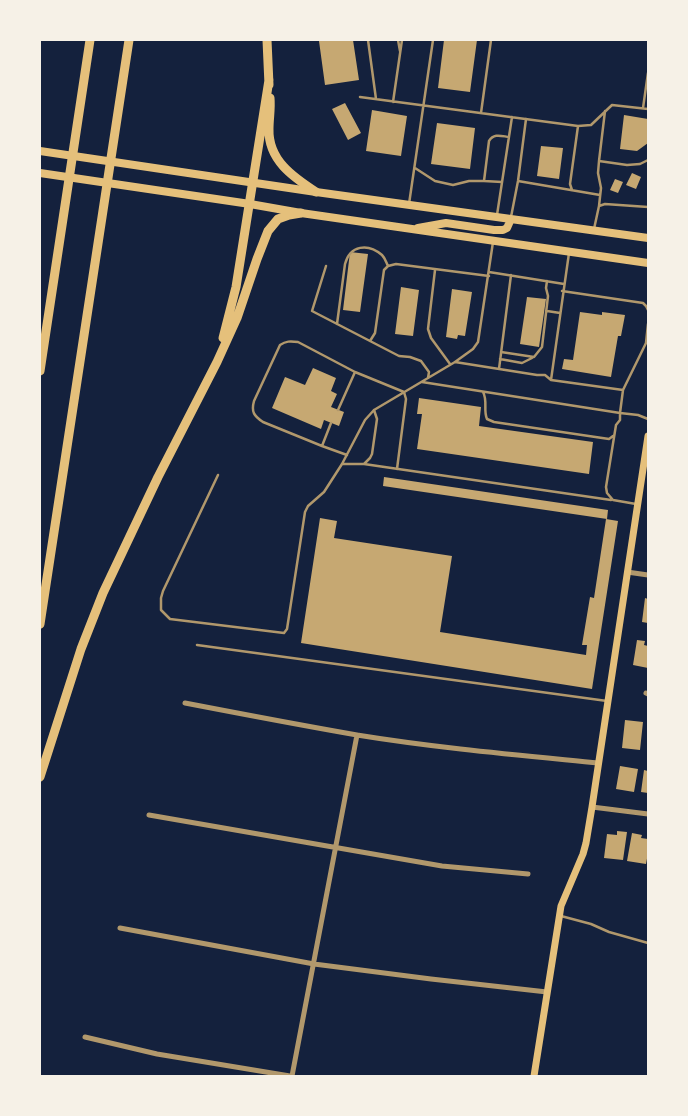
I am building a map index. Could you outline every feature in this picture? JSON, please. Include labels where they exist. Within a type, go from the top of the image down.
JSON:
[{"type":"highway","points":[[40,371],[90,40]]},
{"type":"highway","points":[[40,624],[129,40]]},
{"type":"highway","points":[[267,40],[271,112],[269,131],[272,151],[278,161],[293,176],[316,192]]},
{"type":"highway","points":[[217,362],[236,287],[269,80]]},
{"type":"highway","points":[[40,777],[80,649],[103,593],[158,477],[217,362],[237,318],[268,231],[278,219],[290,214],[301,213]]},
{"type":"main road","points":[[40,150],[316,192],[648,238]]},
{"type":"main road","points":[[40,173],[648,263]]},
{"type":"main road","points":[[412,229],[446,223],[503,230],[507,228],[511,219]]},
{"type":"main road","points":[[534,1076],[560,916],[565,896],[586,843],[648,436]]},
{"type":"street","points":[[627,572],[648,575]]},
{"type":"street","points":[[185,703],[358,735],[506,754],[599,762]]},
{"type":"street","points":[[85,1037],[157,1054],[291,1076],[358,735]]},
{"type":"street","points":[[592,807],[648,814]]},
{"type":"street","points":[[149,815],[442,866],[528,874]]},
{"type":"street","points":[[120,928],[314,964],[548,992]]},
{"type":"lane","points":[[368,40],[376,99]]},
{"type":"lane","points":[[398,40],[400,54]]},
{"type":"lane","points":[[393,102],[402,40]]},
{"type":"lane","points":[[409,205],[433,40]]},
{"type":"lane","points":[[481,113],[491,40]]},
{"type":"lane","points":[[642,108],[648,73]]},
{"type":"lane","points":[[360,97],[578,126],[590,125],[612,105],[648,109]]},
{"type":"lane","points":[[593,231],[601,188],[598,173],[605,111]]},
{"type":"lane","points":[[496,217],[512,117]]},
{"type":"lane","points":[[511,219],[526,119]]},
{"type":"lane","points":[[572,190],[570,184],[578,126]]},
{"type":"lane","points":[[484,180],[489,141],[494,136],[509,137]]},
{"type":"lane","points":[[599,161],[627,165],[640,164],[648,160]]},
{"type":"lane","points":[[415,168],[435,181],[453,185],[484,180],[502,182]]},
{"type":"lane","points":[[518,181],[600,195]]},
{"type":"lane","points":[[599,206],[605,204],[648,207]]},
{"type":"lane","points":[[218,475],[163,591],[161,610],[170,619],[284,633],[288,629],[305,512],[308,506],[324,492],[342,464],[365,420],[374,410],[455,362],[473,349],[478,342],[494,240]]},
{"type":"lane","points":[[337,324],[345,264],[352,250],[360,248],[375,251],[384,256],[388,266]]},
{"type":"lane","points":[[551,380],[562,291],[569,252]]},
{"type":"lane","points":[[370,341],[375,333],[384,270],[388,266],[396,264],[489,276]]},
{"type":"lane","points":[[326,266],[312,311],[399,356],[421,361],[429,372],[428,378]]},
{"type":"lane","points":[[435,270],[428,329],[431,338],[450,364]]},
{"type":"lane","points":[[490,272],[564,284]]},
{"type":"lane","points":[[499,369],[511,275]]},
{"type":"lane","points":[[500,359],[522,363],[534,357],[542,347],[548,296],[547,281]]},
{"type":"lane","points":[[562,291],[642,303],[648,310]]},
{"type":"lane","points":[[546,311],[560,313]]},
{"type":"lane","points":[[613,500],[607,493],[606,487],[616,425],[620,420],[623,390],[646,342],[648,324]]},
{"type":"lane","points":[[347,455],[263,422],[253,413],[254,401],[280,345],[290,341],[298,342],[355,372],[404,392]]},
{"type":"lane","points":[[501,352],[534,357]]},
{"type":"lane","points":[[455,362],[545,375],[551,380],[623,390]]},
{"type":"lane","points":[[338,410],[355,372]]},
{"type":"lane","points":[[422,382],[648,418]]},
{"type":"lane","points":[[397,469],[406,399],[404,392]]},
{"type":"lane","points":[[483,392],[486,397],[484,414],[487,419],[494,422],[609,439],[615,435]]},
{"type":"lane","points":[[364,464],[372,454],[377,419],[374,410]]},
{"type":"lane","points":[[322,446],[331,423]]},
{"type":"lane","points":[[342,464],[364,464],[638,504]]},
{"type":"lane","points":[[197,645],[608,702]]},
{"type":"lane","points":[[560,916],[648,943]]},
{"type":"building","points":[[353,40],[359,80],[325,85],[319,41]]},
{"type":"building","points":[[444,40],[477,40],[470,92],[438,88]]},
{"type":"building","points":[[345,103],[361,133],[348,140],[332,109]]},
{"type":"building","points":[[372,110],[407,116],[401,156],[366,151]]},
{"type":"building","points":[[624,115],[648,119],[648,143],[637,151],[620,149]]},
{"type":"building","points":[[437,123],[475,128],[470,169],[431,164]]},
{"type":"building","points":[[541,146],[563,148],[559,179],[537,176]]},
{"type":"building","points":[[632,173],[641,177],[636,189],[626,185]]},
{"type":"building","points":[[615,179],[623,182],[618,193],[610,190]]},
{"type":"building","points":[[350,252],[368,254],[360,312],[343,310]]},
{"type":"building","points":[[401,287],[419,290],[413,336],[395,334]]},
{"type":"building","points":[[452,289],[472,292],[465,336],[458,335],[457,339],[446,337]]},
{"type":"building","points":[[527,297],[546,299],[539,347],[520,344]]},
{"type":"building","points":[[580,312],[602,315],[602,312],[625,315],[621,336],[618,336],[611,377],[562,369],[564,359],[573,360]]},
{"type":"building","points":[[313,368],[336,378],[331,391],[337,394],[331,407],[344,412],[339,426],[324,420],[321,429],[272,408],[285,377],[305,385]]},
{"type":"building","points":[[419,398],[481,407],[479,426],[593,442],[589,474],[417,449],[422,414],[417,414]]},
{"type":"building","points":[[384,477],[608,510],[607,519],[383,486]]},
{"type":"building","points":[[320,518],[337,521],[334,538],[452,556],[440,632],[586,655],[587,645],[582,645],[590,597],[594,598],[606,519],[618,521],[592,689],[301,643]]},
{"type":"building","points":[[645,598],[648,599],[648,623],[642,622]]},
{"type":"building","points":[[637,640],[645,641],[644,645],[648,646],[648,668],[633,665]]},
{"type":"building","points":[[625,720],[643,722],[640,750],[622,748]]},
{"type":"building","points":[[620,766],[638,769],[634,792],[616,789]]},
{"type":"building","points":[[644,770],[648,771],[648,793],[641,792]]},
{"type":"building","points":[[617,831],[627,832],[623,860],[604,858],[607,834],[617,835]]},
{"type":"building","points":[[632,833],[642,835],[641,838],[648,839],[646,864],[627,861]]}]
